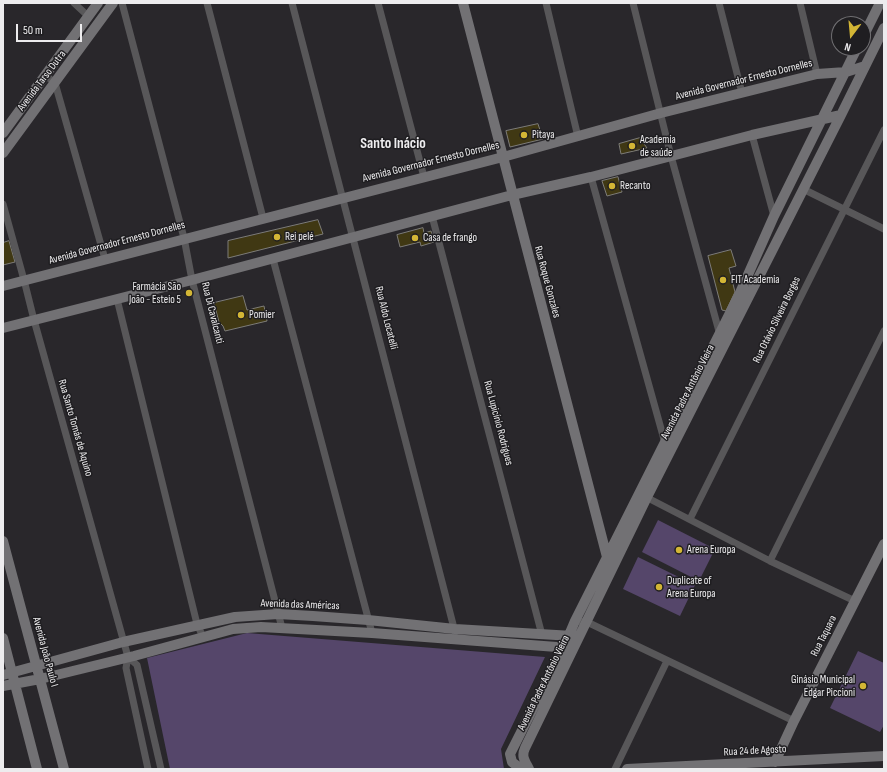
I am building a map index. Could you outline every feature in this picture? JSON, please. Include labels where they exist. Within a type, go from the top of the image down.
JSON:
[{"type":"main road","name":"Avenida Tarso Dutra","points":[[3,134],[98,3]]},
{"type":"main road","name":"Avenida Tarso Dutra","points":[[3,153],[113,3]]},
{"type":"main road","name":"Rua Roque Gonzales","points":[[463,3],[512,195],[611,560]]},
{"type":"main road","points":[[871,21],[880,3]]},
{"type":"main road","name":"Avenida Padre Antônio Vieira","points":[[643,496],[668,457],[803,189],[842,115],[884,28]]},
{"type":"main road","name":"Avenida Padre Antônio Vieira","points":[[529,769],[523,760],[523,753],[569,648],[568,636],[575,621],[611,560],[643,496],[665,442],[739,296],[774,216],[853,56]]},
{"type":"main road","name":"Avenida Governador Ernesto Dornelles","points":[[3,286],[502,157],[661,113],[817,74],[846,72],[865,66]]},
{"type":"main road","points":[[3,328],[273,259],[512,195],[591,177],[822,118],[842,115]]},
{"type":"main road","name":"Avenida João Paulo I","points":[[3,541],[64,769]]},
{"type":"main road","name":"Rua Taquara","points":[[775,762],[794,720],[884,544]]},
{"type":"main road","name":"Avenida Padre Antônio Vieira","points":[[521,769],[512,762],[510,754],[569,648],[580,637],[611,560]]},
{"type":"main road","name":"Avenida das Américas","points":[[3,686],[10,677],[37,667],[123,642],[197,624],[235,617],[278,614],[368,620],[455,629],[580,637]]},
{"type":"main road","name":"Avenida das Américas","points":[[10,677],[40,679],[233,629],[261,626],[372,632],[569,648]]},
{"type":"main road","points":[[3,638],[10,677],[37,769]]},
{"type":"main road","name":"Rua 24 de Agosto","points":[[627,769],[775,762],[821,764],[884,756]]},
{"type":"street","points":[[74,3],[88,16]]},
{"type":"street","name":"Rua Di Cavalcanti","points":[[122,3],[184,238],[192,280],[282,628]]},
{"type":"street","points":[[207,3],[263,218]]},
{"type":"street","name":"Rua Aldo Locatelli","points":[[292,3],[354,237],[457,640]]},
{"type":"street","points":[[378,3],[424,177]]},
{"type":"street","points":[[546,3],[578,137]]},
{"type":"street","points":[[633,3],[671,156],[720,333],[722,351]]},
{"type":"street","points":[[719,3],[742,93]]},
{"type":"street","points":[[800,3],[817,74]]},
{"type":"street","points":[[45,75],[55,83],[105,259]]},
{"type":"street","name":"Rua Otávio Silveira Borges","points":[[690,520],[884,130]]},
{"type":"street","points":[[752,135],[774,216]]},
{"type":"street","points":[[591,177],[668,457]]},
{"type":"street","points":[[803,189],[884,229]]},
{"type":"street","name":"Rua Santo Tomás de Aquino","points":[[3,204],[128,657]]},
{"type":"street","name":"Rua Lupicínio Rodrigues","points":[[432,216],[542,635]]},
{"type":"street","points":[[273,259],[372,632]]},
{"type":"street","points":[[117,299],[197,624],[202,637]]},
{"type":"street","points":[[770,561],[884,331]]},
{"type":"street","points":[[643,496],[770,561],[855,601]]},
{"type":"street","points":[[575,621],[587,622],[794,720]]},
{"type":"street","points":[[148,769],[126,668],[128,657],[138,665],[161,769]]},
{"type":"street","points":[[615,769],[667,661]]},
{"type":"shaded area","name":"Arena Europa","points":[[658,520],[715,549],[699,581],[642,552]]},
{"type":"shaded area","name":"Duplicate of Arena Europa","points":[[638,557],[695,585],[680,616],[623,589]]},
{"type":"shaded area","points":[[247,633],[545,657],[501,749],[504,769],[170,769],[147,658]]},
{"type":"shaded area","name":"Ginásio Municipal Edgar Piccioni","points":[[858,651],[884,663],[884,725],[880,732],[830,708]]},
{"type":"building","name":"Pitaya","points":[[538,124],[543,139],[510,147],[506,131]]},
{"type":"building","name":"Academia de saúde","points":[[640,138],[647,148],[621,154],[619,144]]},
{"type":"building","name":"Recanto","points":[[618,177],[622,192],[607,196],[602,181]]},
{"type":"building","name":"Rei pelé","points":[[318,220],[323,234],[228,258],[228,241]]},
{"type":"building","name":"Casa de frango","points":[[423,228],[424,233],[431,231],[434,242],[421,246],[420,242],[400,247],[397,235]]},
{"type":"building","points":[[9,241],[15,262],[3,265],[3,243]]},
{"type":"building","name":"FIT Academia","points":[[731,250],[736,266],[729,268],[735,292],[726,311],[722,310],[708,256]]},
{"type":"building","name":"Pomier","points":[[243,296],[247,310],[264,306],[267,321],[225,331],[219,322],[214,303]]},
{"type":"place","name":"Pitaya","points":[[524,135]]},
{"type":"place","name":"Academia de saúde","points":[[632,146]]},
{"type":"place","name":"Recanto","points":[[612,186]]},
{"type":"place","name":"Rei pelé","points":[[277,237]]},
{"type":"place","name":"Casa de frango","points":[[415,238]]},
{"type":"place","name":"FIT Academia","points":[[723,280]]},
{"type":"place","name":"Farmácia São João - Esteio 5","points":[[189,293]]},
{"type":"place","name":"Pomier","points":[[241,315]]},
{"type":"place","name":"Arena Europa","points":[[679,550]]},
{"type":"place","name":"Duplicate of Arena Europa","points":[[659,587]]},
{"type":"place","name":"Ginásio Municipal Edgar Piccioni","points":[[863,686]]},
{"type":"district","name":"Santo Inácio","points":[[393,144]]}]
